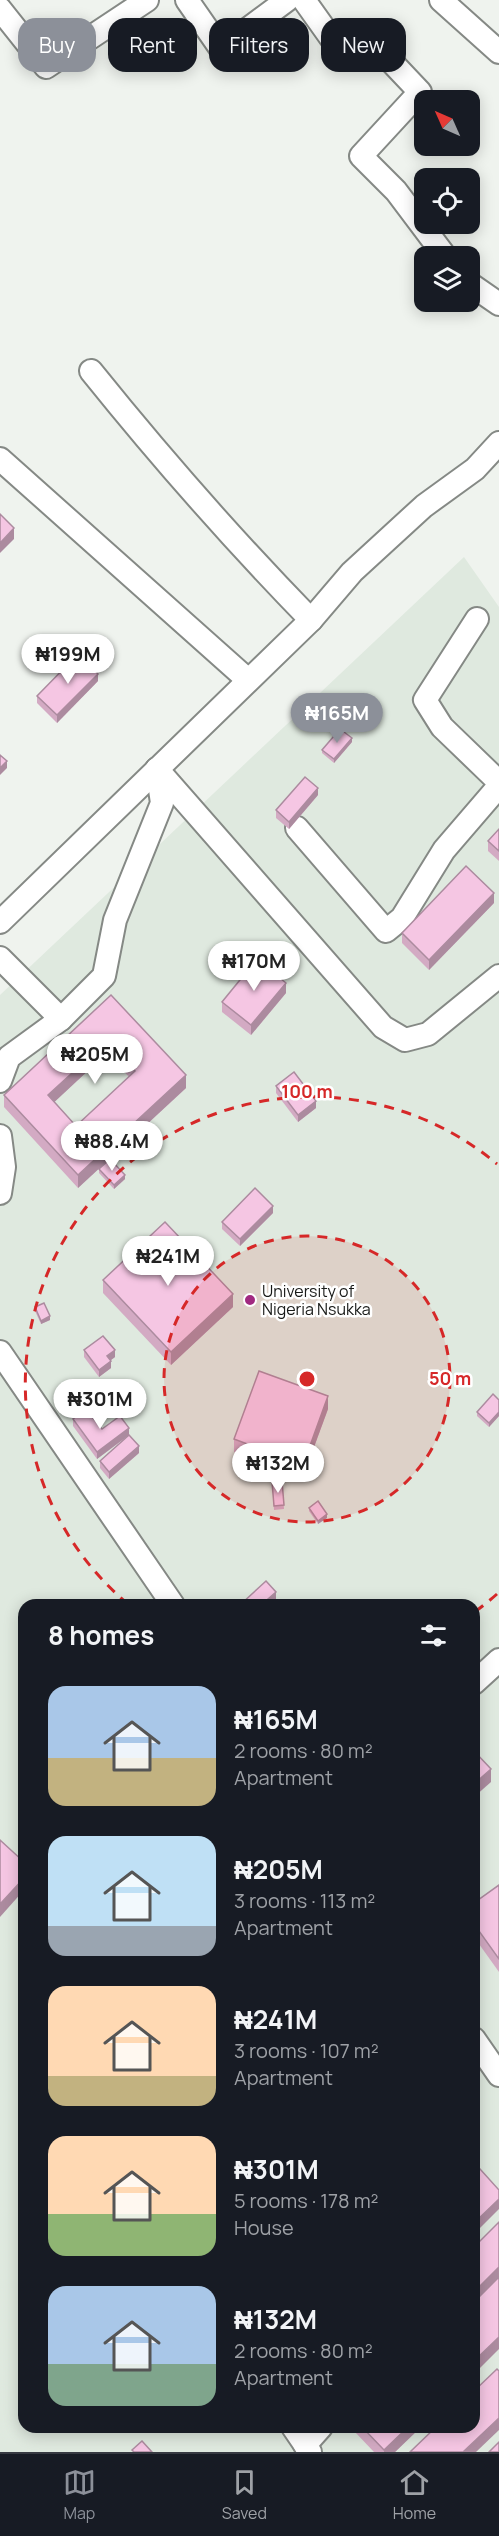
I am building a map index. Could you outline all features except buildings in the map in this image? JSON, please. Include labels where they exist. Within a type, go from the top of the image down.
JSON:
[{"type":"street","points":[[0,9],[46,67],[147,0]]},
{"type":"street","points":[[187,0],[220,49],[287,0]]},
{"type":"street","points":[[304,0],[346,59],[385,55],[420,92],[361,156],[396,191],[437,246]]},
{"type":"street","points":[[441,0],[499,52]]},
{"type":"street","points":[[480,291],[499,304]]},
{"type":"street","points":[[91,371],[160,457],[310,620]]},
{"type":"street","points":[[0,922],[310,620],[352,572],[424,506],[475,470],[499,443]]},
{"type":"street","points":[[0,459],[248,680]]},
{"type":"street","points":[[297,828],[386,931],[402,918],[444,850],[499,784],[442,727],[425,700],[477,619]]},
{"type":"street","points":[[157,769],[383,1027],[405,1040],[428,1034],[499,976]]},
{"type":"street","points":[[0,1081],[9,1057],[61,1019],[104,976],[115,920],[162,803],[157,769]]},
{"type":"street","points":[[0,958],[61,1019]]},
{"type":"street","points":[[0,1136],[4,1167],[0,1193]]},
{"type":"street","points":[[0,1352],[169,1599]]},
{"type":"street","points":[[480,1677],[499,1660]]},
{"type":"street","points":[[480,2048],[499,2075]]},
{"type":"shaded area","name":"University of Nigeria Nsukka","points":[[464,557],[499,607],[499,2452],[0,2452],[0,995]]},
{"type":"place","name":"University of Nigeria Nsukka","points":[[250,1300]]}]
